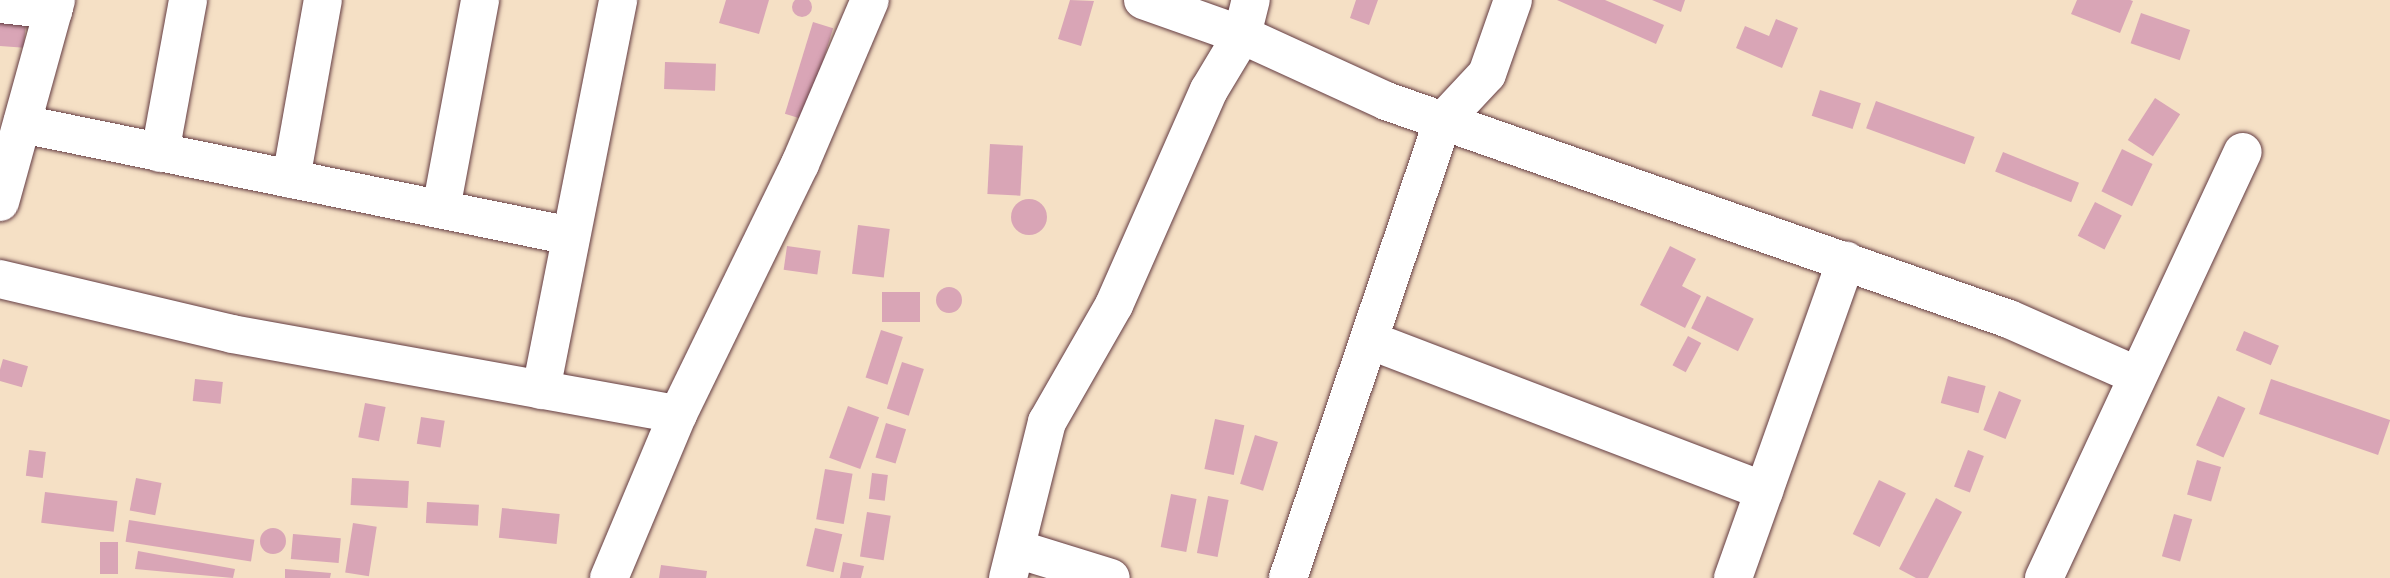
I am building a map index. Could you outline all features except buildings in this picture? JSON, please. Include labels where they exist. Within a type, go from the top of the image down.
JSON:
[{"type":"street","points":[[160,153],[187,0]]},
{"type":"street","points":[[291,179],[323,0]]},
{"type":"street","points":[[441,209],[480,0]]},
{"type":"street","points":[[541,390],[618,0]]},
{"type":"street","points":[[609,578],[678,414],[800,164],[870,0]]},
{"type":"street","points":[[1143,0],[1246,18],[1443,121],[2009,320],[2136,375]]},
{"type":"street","points":[[1288,578],[1443,121],[1487,74],[1513,0]]},
{"type":"street","points":[[0,4],[55,5],[0,202]]},
{"type":"street","points":[[1111,578],[1012,564],[1047,422],[1114,305],[1209,90],[1246,18]]},
{"type":"street","points":[[22,124],[572,236]]},
{"type":"street","points":[[2045,578],[2136,375],[2243,152]]},
{"type":"street","points":[[1732,578],[1846,261]]},
{"type":"street","points":[[0,279],[232,334],[678,414]]},
{"type":"street","points":[[1369,340],[1764,491]]}]
